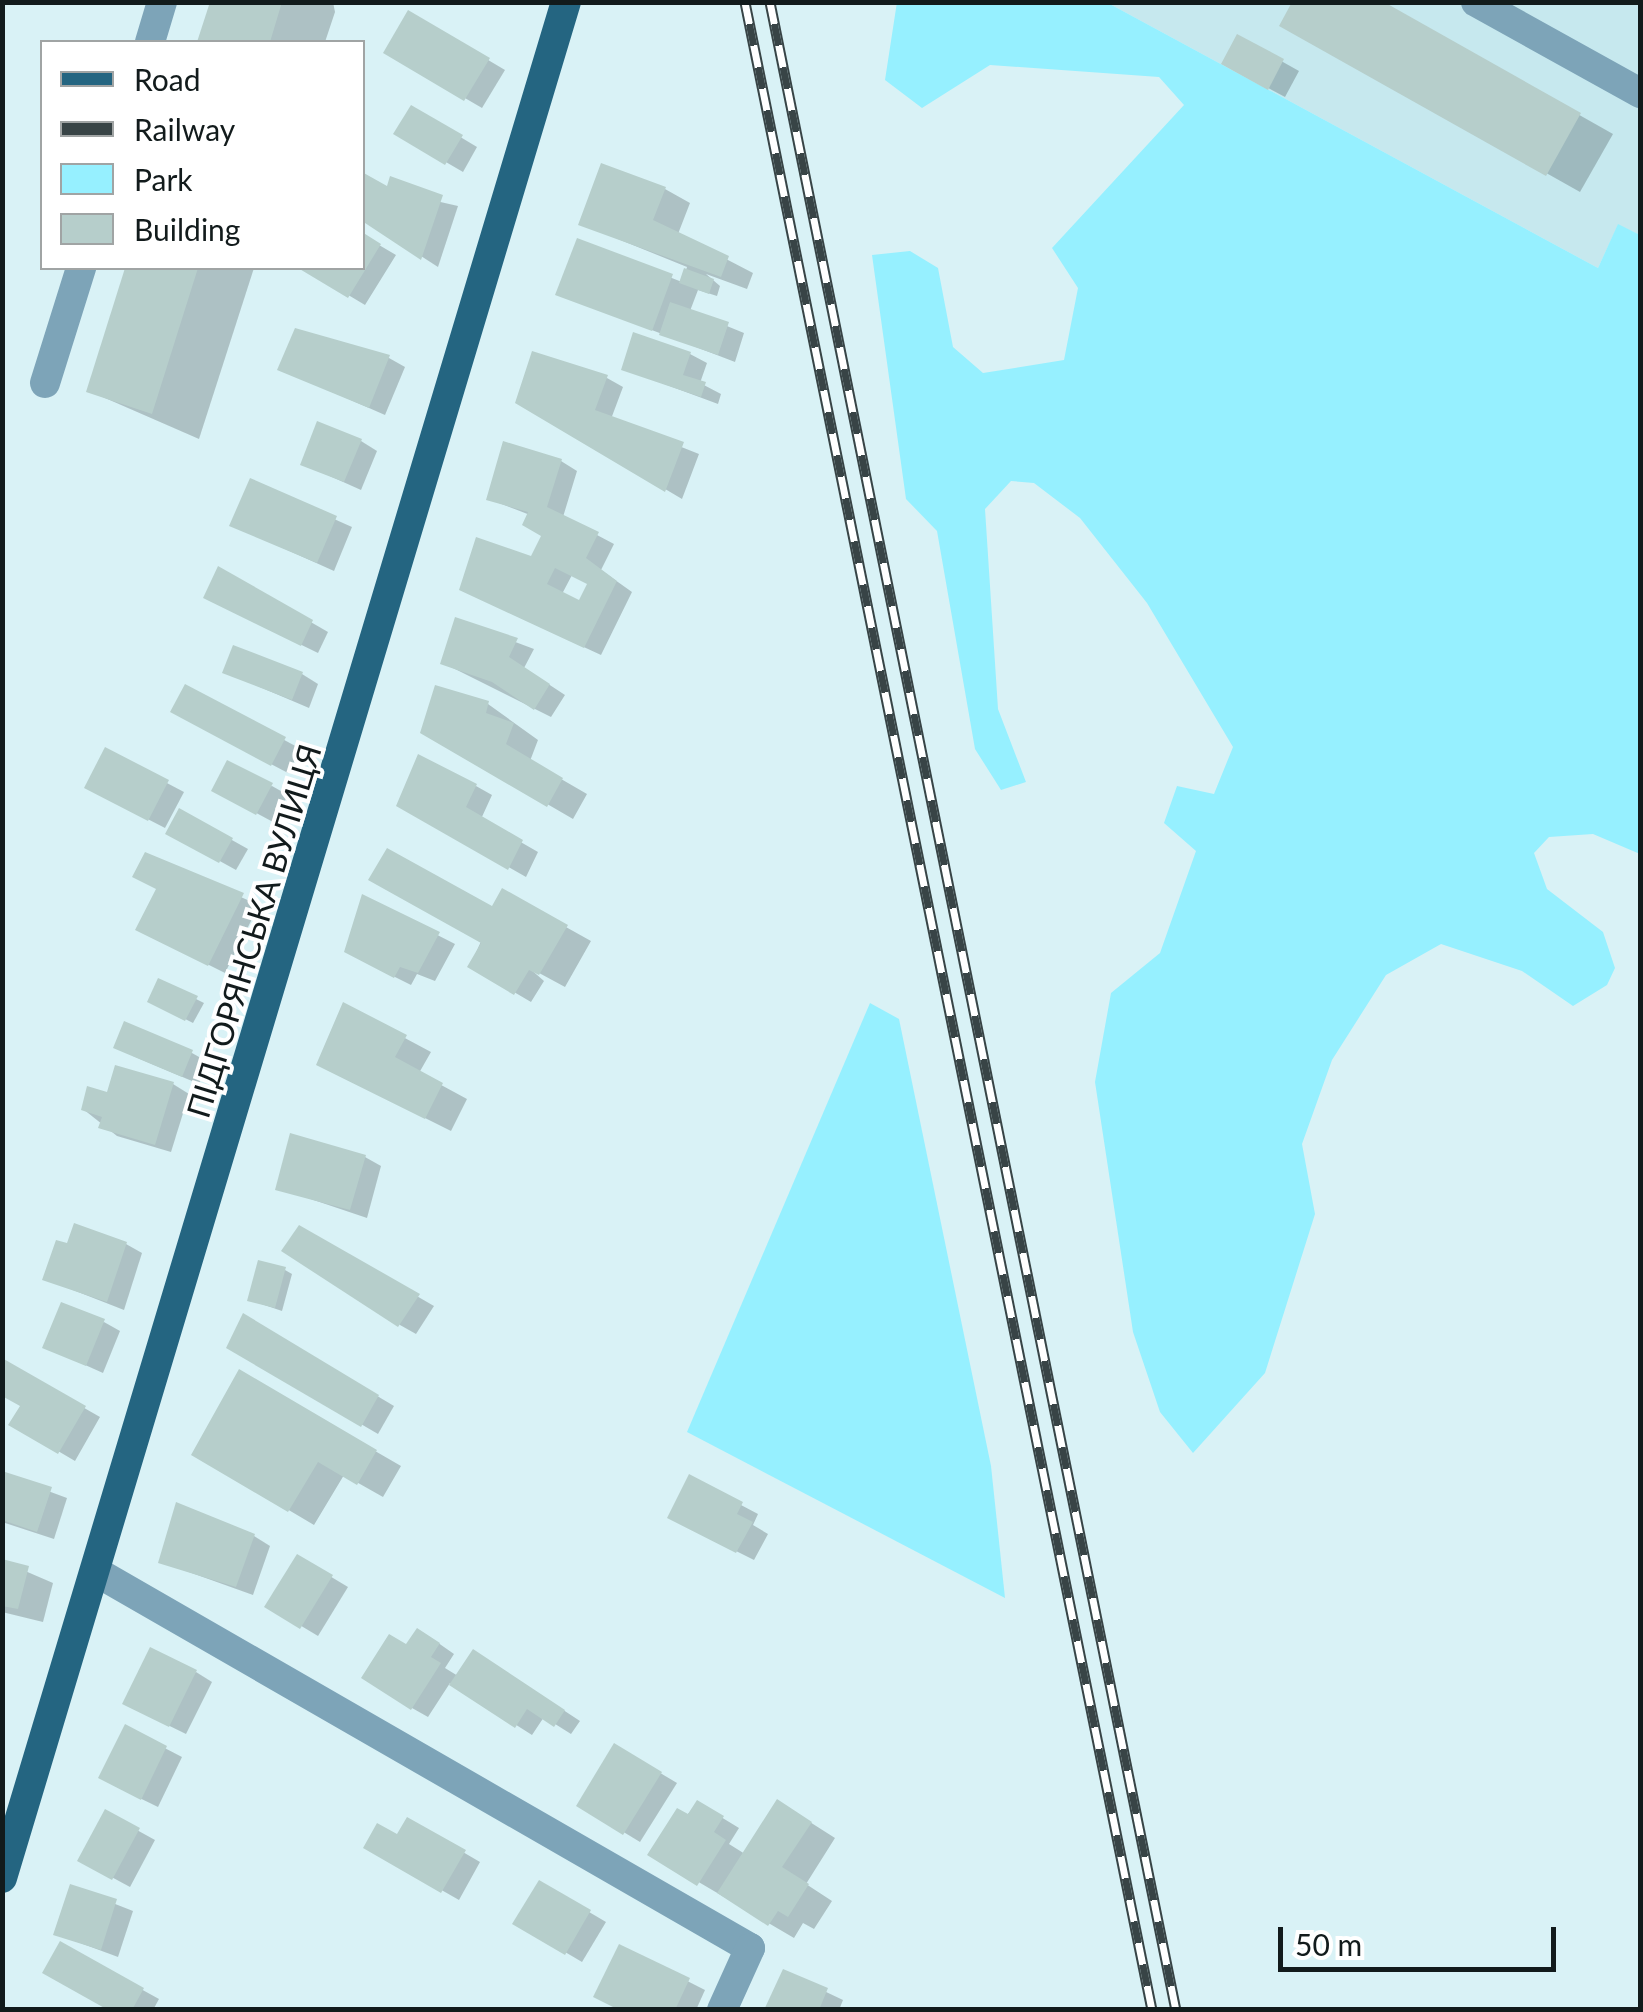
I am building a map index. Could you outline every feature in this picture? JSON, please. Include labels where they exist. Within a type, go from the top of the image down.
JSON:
[{"type":"main road","name":"ПІДГОРЯНСЬКА ВУЛИЦЯ","points":[[2,1878],[100,1574],[566,2]]},
{"type":"street","points":[[151,40],[162,2]]},
{"type":"street","points":[[1481,4],[1640,93]]},
{"type":"street","points":[[45,383],[80,270]]},
{"type":"street","points":[[100,1574],[750,1948],[722,2010]]},
{"type":"shaded area","points":[[1108,3],[1640,3],[1640,235],[1618,225],[1598,268]]},
{"type":"green space","points":[[897,2],[1108,3],[1598,268],[1618,224],[1640,235],[1640,854],[1593,834],[1549,837],[1534,853],[1547,889],[1603,932],[1615,968],[1607,985],[1573,1006],[1522,971],[1441,944],[1386,975],[1332,1060],[1302,1144],[1315,1214],[1265,1373],[1193,1453],[1160,1412],[1133,1332],[1095,1082],[1111,993],[1160,953],[1196,851],[1164,823],[1177,786],[1214,794],[1233,747],[1147,603],[1080,518],[1034,483],[1011,481],[985,509],[998,709],[1026,782],[1001,790],[975,749],[937,531],[906,499],[872,255],[910,251],[938,268],[953,347],[983,373],[1064,360],[1078,288],[1052,248],[1184,105],[1159,77],[990,65],[922,108],[885,80]]},
{"type":"green space","points":[[870,1003],[899,1019],[991,1466],[1005,1598],[687,1432]]},
{"type":"building","points":[[210,2],[282,2],[271,40],[198,40]]},
{"type":"building","points":[[1292,2],[1384,2],[1581,113],[1546,176],[1279,26]]},
{"type":"building","points":[[408,10],[490,58],[464,101],[383,53]]},
{"type":"building","points":[[1237,34],[1284,59],[1268,90],[1221,64]]},
{"type":"building","points":[[411,105],[463,135],[445,165],[393,134]]},
{"type":"building","points":[[601,163],[666,187],[653,220],[729,256],[721,277],[578,225]]},
{"type":"building","points":[[365,174],[387,186],[390,176],[443,195],[421,260],[365,223]]},
{"type":"building","points":[[365,234],[381,244],[348,298],[301,270],[365,270]]},
{"type":"building","points":[[577,238],[673,274],[652,331],[555,295]]},
{"type":"building","points":[[684,268],[714,279],[709,294],[679,283]]},
{"type":"building","points":[[124,270],[197,270],[152,414],[86,392]]},
{"type":"building","points":[[670,302],[729,322],[718,355],[659,335]]},
{"type":"building","points":[[295,328],[390,355],[369,408],[277,370]]},
{"type":"building","points":[[633,332],[691,352],[683,375],[706,382],[701,397],[621,370]]},
{"type":"building","points":[[532,351],[608,375],[595,410],[684,442],[665,492],[515,403]]},
{"type":"building","points":[[317,421],[362,439],[344,482],[300,465]]},
{"type":"building","points":[[503,441],[562,459],[547,507],[599,532],[586,558],[617,581],[584,648],[459,590],[476,537],[531,556],[541,536],[522,525],[528,512],[486,500]],"holes":[[[555,568],[587,584],[579,600],[547,584]]]},
{"type":"building","points":[[250,478],[337,516],[317,563],[229,526]]},
{"type":"building","points":[[218,566],[313,620],[301,646],[203,598]]},
{"type":"building","points":[[455,617],[518,638],[509,657],[550,684],[534,710],[492,682],[440,664]]},
{"type":"building","points":[[233,645],[303,672],[292,700],[222,673]]},
{"type":"building","points":[[185,684],[286,737],[271,766],[170,712]]},
{"type":"building","points":[[435,685],[489,701],[486,713],[514,723],[506,744],[563,778],[547,807],[420,733]]},
{"type":"building","points":[[105,747],[169,780],[148,821],[84,788]]},
{"type":"building","points":[[418,754],[477,784],[466,807],[523,840],[508,870],[396,806]]},
{"type":"building","points":[[227,760],[273,783],[256,815],[211,791]]},
{"type":"building","points":[[179,808],[233,838],[219,863],[165,834]]},
{"type":"building","points":[[387,848],[492,906],[502,888],[568,925],[539,975],[529,970],[514,995],[467,967],[481,943],[368,880]]},
{"type":"building","points":[[145,852],[244,893],[208,966],[135,930],[156,889],[132,877]]},
{"type":"building","points":[[362,894],[440,932],[418,973],[400,967],[394,978],[344,952]]},
{"type":"building","points":[[158,978],[198,996],[185,1021],[147,1002]]},
{"type":"building","points":[[343,1002],[407,1035],[395,1057],[443,1083],[425,1119],[316,1065]]},
{"type":"building","points":[[124,1021],[193,1050],[182,1077],[113,1048]]},
{"type":"building","points":[[115,1065],[174,1082],[155,1145],[98,1128],[102,1117],[81,1110],[87,1086],[107,1092]]},
{"type":"building","points":[[290,1133],[366,1155],[350,1210],[275,1190]]},
{"type":"building","points":[[74,1223],[127,1242],[107,1302],[42,1280],[56,1240],[67,1243]]},
{"type":"building","points":[[299,1225],[420,1294],[398,1327],[281,1251]]},
{"type":"building","points":[[258,1260],[286,1267],[275,1308],[247,1301]]},
{"type":"building","points":[[61,1302],[105,1319],[86,1366],[42,1348]]},
{"type":"building","points":[[243,1313],[379,1395],[361,1427],[226,1348]]},
{"type":"building","points":[[2,1358],[86,1406],[58,1454],[8,1425],[20,1406],[2,1396]]},
{"type":"building","points":[[239,1369],[377,1450],[357,1485],[318,1462],[288,1512],[191,1455]]},
{"type":"building","points":[[2,1471],[52,1487],[37,1532],[2,1520]]},
{"type":"building","points":[[689,1474],[743,1502],[737,1514],[753,1522],[736,1553],[667,1518]]},
{"type":"building","points":[[176,1502],[255,1534],[236,1587],[158,1563]]},
{"type":"building","points":[[297,1554],[333,1575],[300,1629],[264,1607]]},
{"type":"building","points":[[2,1559],[29,1566],[18,1609],[2,1606]]},
{"type":"building","points":[[417,1628],[440,1643],[431,1657],[441,1663],[411,1710],[361,1678],[389,1634],[406,1644]]},
{"type":"building","points":[[150,1647],[197,1670],[169,1727],[122,1704]]},
{"type":"building","points":[[473,1649],[565,1710],[554,1727],[527,1709],[515,1728],[449,1685]]},
{"type":"building","points":[[125,1724],[167,1746],[141,1800],[98,1778]]},
{"type":"building","points":[[614,1743],[662,1772],[623,1835],[576,1806]]},
{"type":"building","points":[[777,1799],[812,1822],[782,1867],[809,1884],[788,1917],[778,1911],[768,1926],[717,1893]]},
{"type":"building","points":[[697,1800],[724,1816],[714,1832],[726,1840],[697,1886],[647,1855],[677,1808],[688,1814]]},
{"type":"building","points":[[105,1809],[140,1828],[112,1880],[77,1861]]},
{"type":"building","points":[[407,1817],[466,1850],[441,1893],[363,1848],[377,1823],[397,1834]]},
{"type":"building","points":[[539,1880],[591,1910],[565,1955],[512,1924]]},
{"type":"building","points":[[70,1884],[117,1899],[101,1950],[53,1935]]},
{"type":"building","points":[[60,1941],[144,1988],[132,2010],[108,2010],[42,1973]]},
{"type":"building","points":[[619,1944],[690,1978],[675,2010],[619,2010],[593,1997]]},
{"type":"building","points":[[783,1969],[828,1988],[819,2010],[764,2010]]},
{"type":"railway","points":[[745,2],[1152,2010]]},
{"type":"railway","points":[[770,2],[1176,2010]]}]
